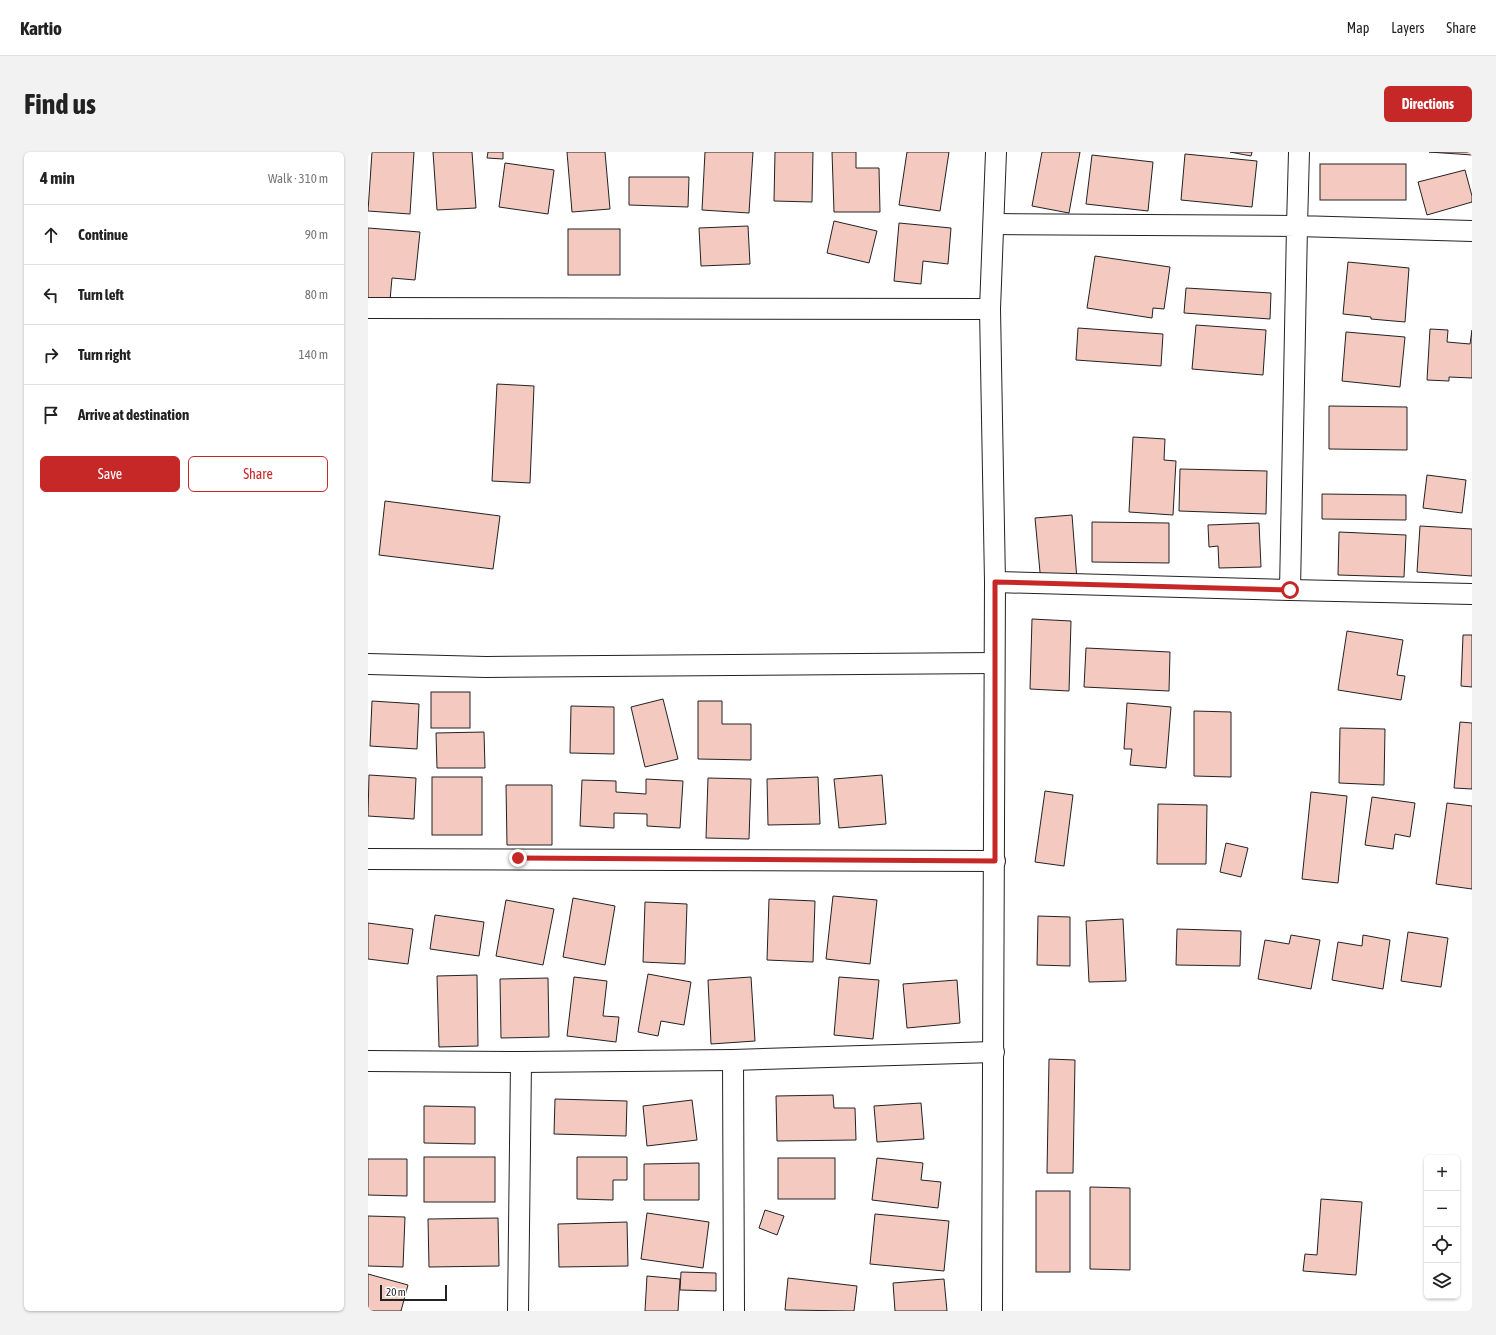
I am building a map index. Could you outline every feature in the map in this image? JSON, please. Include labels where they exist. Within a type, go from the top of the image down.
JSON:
[{"type":"street","points":[[992,1311],[995,582],[990,309],[996,152]]},
{"type":"street","points":[[1290,590],[1299,152]]},
{"type":"street","points":[[994,224],[1297,226],[1472,231]]},
{"type":"street","points":[[368,308],[990,309]]},
{"type":"street","points":[[995,582],[1472,594]]},
{"type":"street","points":[[368,664],[494,667],[994,663]]},
{"type":"street","points":[[368,859],[995,861]]},
{"type":"street","points":[[368,1061],[521,1062],[733,1060],[994,1052]]},
{"type":"street","points":[[733,1060],[734,1311]]},
{"type":"street","points":[[518,1311],[521,1062]]},
{"type":"building","points":[[372,152],[414,152],[410,214],[368,211]]},
{"type":"building","points":[[433,152],[472,152],[476,208],[437,210]]},
{"type":"building","points":[[488,152],[503,152],[503,159],[487,158]]},
{"type":"building","points":[[567,152],[605,152],[610,209],[572,212]]},
{"type":"building","points":[[705,152],[753,152],[749,213],[702,210]]},
{"type":"building","points":[[775,152],[813,152],[812,202],[774,201]]},
{"type":"building","points":[[832,152],[856,152],[856,168],[879,168],[880,212],[834,212]]},
{"type":"building","points":[[907,152],[949,152],[940,211],[899,205]]},
{"type":"building","points":[[1042,152],[1080,152],[1069,213],[1032,206]]},
{"type":"building","points":[[1230,152],[1252,152],[1251,156]]},
{"type":"building","points":[[1429,152],[1472,152],[1472,155]]},
{"type":"building","points":[[1185,154],[1257,161],[1252,207],[1181,200]]},
{"type":"building","points":[[1092,155],[1153,162],[1148,211],[1086,204]]},
{"type":"building","points":[[505,163],[554,170],[548,214],[499,207]]},
{"type":"building","points":[[1320,164],[1406,164],[1406,200],[1320,200]]},
{"type":"building","points":[[1465,170],[1472,196],[1472,202],[1427,215],[1418,182]]},
{"type":"building","points":[[629,177],[689,177],[688,207],[629,205]]},
{"type":"building","points":[[834,221],[877,231],[869,263],[827,253]]},
{"type":"building","points":[[899,223],[951,228],[948,264],[923,261],[921,284],[894,281]]},
{"type":"building","points":[[748,226],[750,264],[701,266],[699,228]]},
{"type":"building","points":[[368,228],[420,232],[415,280],[392,278],[390,300],[368,298]]},
{"type":"building","points":[[568,229],[620,229],[620,275],[568,275]]},
{"type":"building","points":[[1095,256],[1170,267],[1164,309],[1153,308],[1152,318],[1087,308]]},
{"type":"building","points":[[1348,262],[1409,268],[1405,322],[1371,319],[1371,317],[1343,314]]},
{"type":"building","points":[[1186,288],[1271,293],[1270,319],[1184,313]]},
{"type":"building","points":[[1196,325],[1266,330],[1263,375],[1192,369]]},
{"type":"building","points":[[1078,328],[1163,334],[1161,366],[1076,360]]},
{"type":"building","points":[[1430,329],[1448,330],[1447,342],[1470,344],[1472,330],[1472,378],[1449,377],[1449,381],[1427,380]]},
{"type":"building","points":[[1346,332],[1405,337],[1400,387],[1342,381]]},
{"type":"building","points":[[497,384],[534,386],[530,483],[492,481]]},
{"type":"building","points":[[1329,406],[1407,407],[1407,450],[1329,449]]},
{"type":"building","points":[[1133,437],[1165,439],[1164,460],[1176,461],[1173,515],[1129,512]]},
{"type":"building","points":[[1180,469],[1267,471],[1266,514],[1179,511]]},
{"type":"building","points":[[1427,475],[1466,480],[1462,513],[1423,508]]},
{"type":"building","points":[[1322,494],[1406,495],[1406,520],[1322,519]]},
{"type":"building","points":[[385,501],[500,516],[493,569],[379,555]]},
{"type":"building","points":[[1072,515],[1077,580],[1041,583],[1035,518]]},
{"type":"building","points":[[1092,522],[1169,523],[1169,563],[1092,562]]},
{"type":"building","points":[[1259,523],[1261,567],[1219,568],[1218,546],[1209,547],[1208,525]]},
{"type":"building","points":[[1420,526],[1472,529],[1472,576],[1417,572]]},
{"type":"building","points":[[1339,532],[1406,535],[1404,577],[1338,575]]},
{"type":"building","points":[[1032,619],[1071,621],[1069,691],[1030,689]]},
{"type":"building","points":[[1347,631],[1403,640],[1397,675],[1405,676],[1401,700],[1338,690]]},
{"type":"building","points":[[1463,635],[1472,635],[1472,687],[1461,686]]},
{"type":"building","points":[[1086,648],[1170,652],[1169,691],[1084,687]]},
{"type":"building","points":[[431,692],[470,692],[470,728],[431,728]]},
{"type":"building","points":[[663,699],[678,759],[645,767],[631,707]]},
{"type":"building","points":[[372,701],[419,704],[417,749],[370,746]]},
{"type":"building","points":[[698,701],[722,701],[722,724],[751,724],[751,760],[698,759]]},
{"type":"building","points":[[1127,703],[1171,707],[1166,768],[1130,765],[1132,749],[1124,749]]},
{"type":"building","points":[[571,706],[614,707],[614,754],[570,753]]},
{"type":"building","points":[[1194,711],[1231,712],[1231,777],[1194,776]]},
{"type":"building","points":[[1460,722],[1472,723],[1472,789],[1454,788]]},
{"type":"building","points":[[1340,728],[1385,729],[1384,785],[1339,783]]},
{"type":"building","points":[[484,732],[485,768],[437,768],[436,733]]},
{"type":"building","points":[[369,775],[416,778],[414,819],[368,816]]},
{"type":"building","points":[[882,775],[886,824],[839,828],[834,779]]},
{"type":"building","points":[[432,777],[482,777],[482,835],[432,835]]},
{"type":"building","points":[[818,777],[820,824],[768,825],[767,779]]},
{"type":"building","points":[[708,778],[751,779],[749,839],[706,838]]},
{"type":"building","points":[[646,779],[683,781],[680,828],[647,826],[647,814],[614,813],[614,828],[580,826],[582,780],[616,781],[616,792],[646,794]]},
{"type":"building","points":[[506,785],[552,785],[552,845],[507,845]]},
{"type":"building","points":[[1045,791],[1073,795],[1064,866],[1035,862]]},
{"type":"building","points":[[1311,792],[1347,796],[1338,883],[1302,879]]},
{"type":"building","points":[[1372,797],[1415,803],[1410,837],[1395,834],[1393,849],[1365,845]]},
{"type":"building","points":[[1447,803],[1472,806],[1472,889],[1436,884]]},
{"type":"building","points":[[1158,804],[1207,805],[1206,864],[1157,864]]},
{"type":"building","points":[[1226,843],[1248,848],[1241,877],[1220,872]]},
{"type":"building","points":[[833,896],[877,900],[870,964],[826,959]]},
{"type":"building","points":[[573,898],[615,906],[605,965],[563,957]]},
{"type":"building","points":[[769,899],[815,901],[813,962],[767,960]]},
{"type":"building","points":[[506,900],[554,909],[543,965],[496,956]]},
{"type":"building","points":[[645,902],[687,904],[685,964],[643,962]]},
{"type":"building","points":[[435,915],[484,922],[479,956],[430,949]]},
{"type":"building","points":[[1038,916],[1070,917],[1070,966],[1037,965]]},
{"type":"building","points":[[1123,919],[1126,981],[1089,982],[1086,921]]},
{"type":"building","points":[[368,923],[413,929],[408,964],[368,959]]},
{"type":"building","points":[[1177,929],[1241,931],[1240,966],[1176,965]]},
{"type":"building","points":[[1408,932],[1448,938],[1441,987],[1401,981]]},
{"type":"building","points":[[1291,935],[1320,940],[1311,989],[1258,979],[1265,940],[1289,944]]},
{"type":"building","points":[[1363,935],[1390,940],[1383,989],[1332,980],[1338,942],[1362,946]]},
{"type":"building","points":[[648,974],[691,982],[684,1025],[661,1021],[658,1036],[638,1032]]},
{"type":"building","points":[[477,975],[478,1046],[439,1047],[437,976]]},
{"type":"building","points":[[574,977],[607,981],[603,1016],[619,1017],[616,1042],[567,1036]]},
{"type":"building","points":[[751,977],[755,1041],[711,1044],[708,980]]},
{"type":"building","points":[[839,977],[879,980],[873,1039],[834,1035]]},
{"type":"building","points":[[548,978],[549,1037],[501,1038],[500,979]]},
{"type":"building","points":[[957,980],[960,1023],[907,1028],[903,984]]},
{"type":"building","points":[[1049,1059],[1075,1060],[1073,1173],[1047,1173]]},
{"type":"building","points":[[833,1095],[834,1108],[855,1108],[856,1140],[777,1141],[776,1096]]},
{"type":"building","points":[[555,1099],[627,1101],[626,1136],[554,1134]]},
{"type":"building","points":[[692,1100],[697,1140],[647,1146],[643,1106]]},
{"type":"building","points":[[921,1103],[924,1139],[877,1142],[874,1106]]},
{"type":"building","points":[[424,1106],[475,1107],[475,1144],[424,1143]]},
{"type":"building","points":[[424,1157],[495,1157],[495,1202],[424,1202]]},
{"type":"building","points":[[577,1157],[627,1157],[627,1180],[613,1180],[613,1200],[577,1199]]},
{"type":"building","points":[[778,1158],[835,1158],[835,1199],[778,1199]]},
{"type":"building","points":[[877,1158],[923,1163],[921,1180],[941,1182],[938,1208],[872,1200]]},
{"type":"building","points":[[368,1159],[407,1159],[407,1196],[368,1195]]},
{"type":"building","points":[[699,1163],[699,1200],[644,1200],[644,1164]]},
{"type":"building","points":[[1090,1187],[1130,1188],[1130,1270],[1090,1269]]},
{"type":"building","points":[[1036,1191],[1070,1191],[1070,1272],[1036,1272]]},
{"type":"building","points":[[1321,1199],[1362,1202],[1356,1275],[1303,1271],[1305,1254],[1317,1255]]},
{"type":"building","points":[[765,1210],[784,1216],[777,1235],[759,1228]]},
{"type":"building","points":[[647,1213],[709,1222],[703,1268],[641,1259]]},
{"type":"building","points":[[875,1214],[949,1221],[944,1271],[870,1264]]},
{"type":"building","points":[[368,1216],[405,1217],[403,1267],[368,1266]]},
{"type":"building","points":[[498,1218],[499,1266],[429,1267],[428,1219]]},
{"type":"building","points":[[627,1222],[628,1266],[559,1267],[558,1224]]},
{"type":"building","points":[[681,1272],[716,1273],[716,1291],[680,1290]]},
{"type":"building","points":[[368,1274],[408,1285],[401,1311],[368,1311]]},
{"type":"building","points":[[647,1276],[680,1279],[678,1311],[645,1311]]},
{"type":"building","points":[[788,1278],[857,1286],[854,1311],[785,1310]]},
{"type":"building","points":[[944,1279],[947,1311],[895,1311],[893,1283]]},
{"type":"route","points":[[518,858],[995,861],[995,582],[1290,590]]}]
